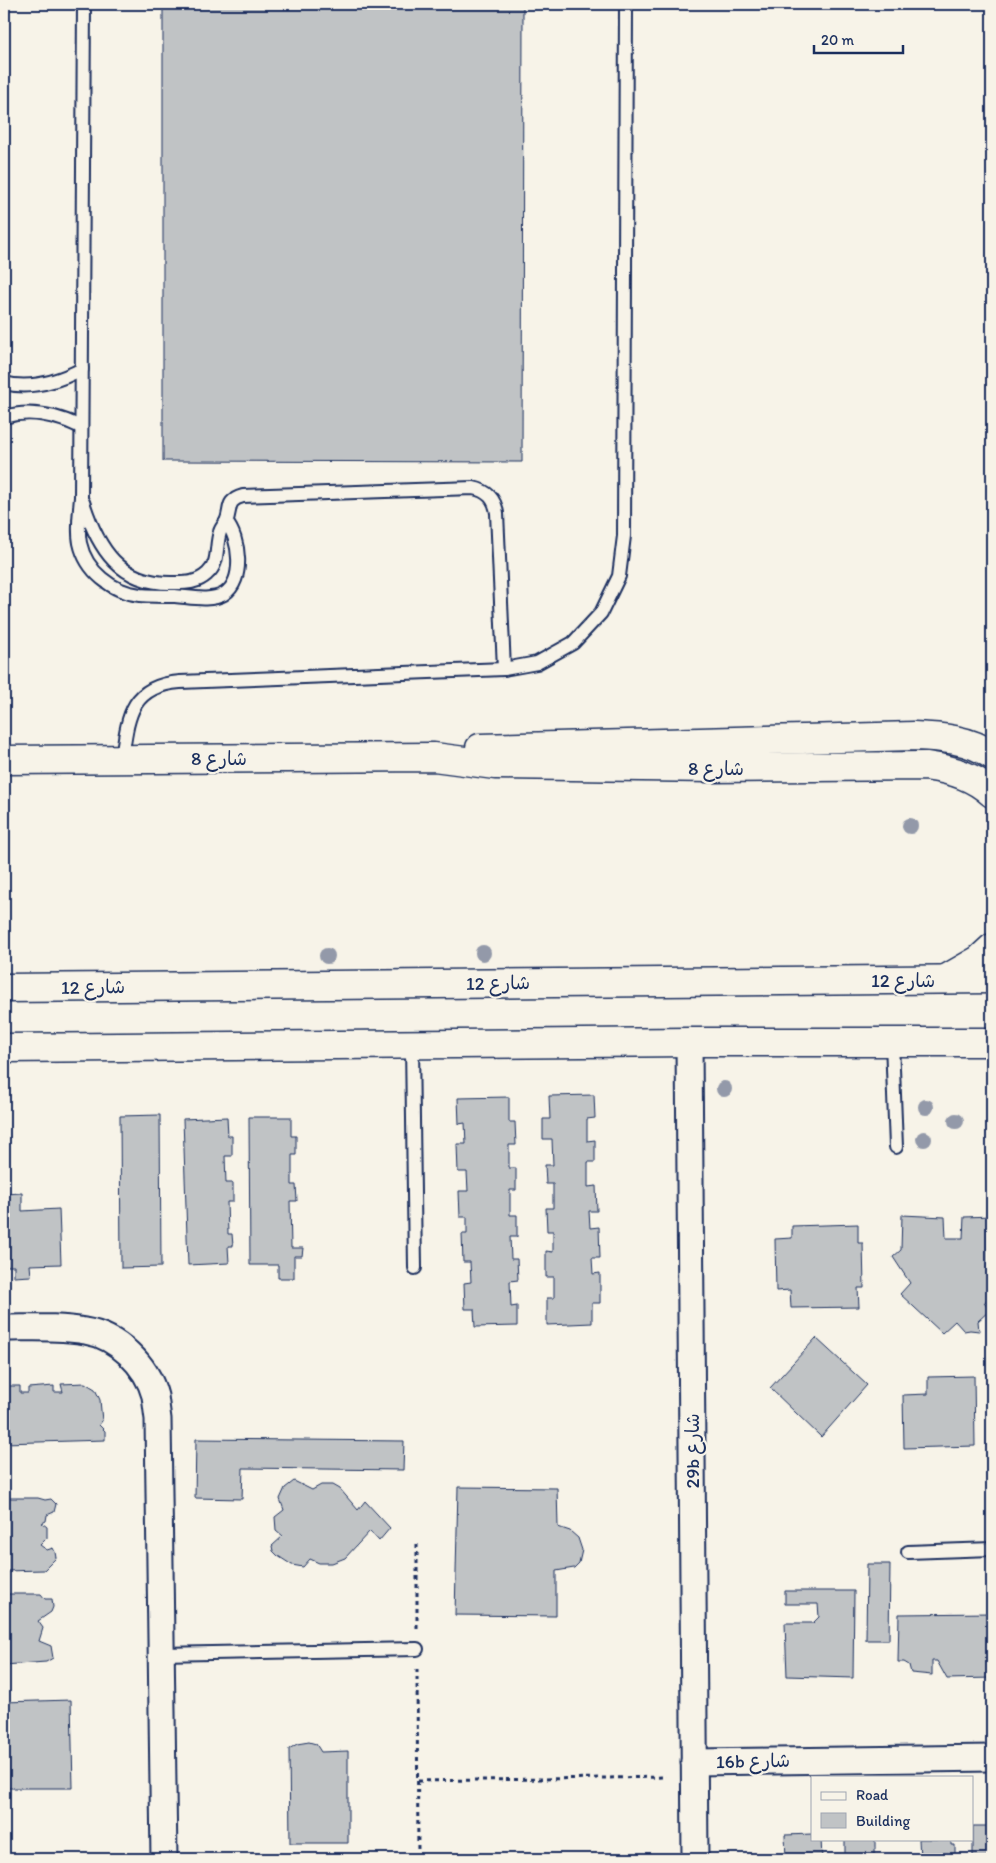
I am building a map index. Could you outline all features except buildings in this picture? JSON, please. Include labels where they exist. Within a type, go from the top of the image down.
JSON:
[{"type":"street","name":"شارع 8","points":[[434,757],[458,751],[494,746],[914,736],[944,737],[967,743],[992,755]]},
{"type":"street","name":"شارع 8","points":[[4,760],[434,757],[495,765],[712,768],[926,766],[947,769],[970,777],[992,793]]},
{"type":"street","points":[[946,980],[979,960],[992,948]]},
{"type":"street","name":"شارع 12","points":[[4,988],[992,979]]},
{"type":"street","points":[[4,1048],[688,1042],[992,1042]]},
{"type":"street","name":"29b شارع","points":[[688,1042],[695,1859]]},
{"type":"street","points":[[4,1328],[63,1328],[87,1331],[110,1339],[129,1354],[145,1373],[154,1395],[158,1419],[164,1859]]},
{"type":"street","name":"16b شارع","points":[[694,1769],[992,1758]]},
{"type":"lane","points":[[84,4],[80,544],[86,559],[96,573],[108,584],[123,591],[139,595],[217,597],[230,589],[235,582],[238,567],[235,537],[226,522]]},
{"type":"lane","points":[[122,758],[128,719],[132,708],[147,691],[163,684],[504,669],[537,663],[573,643],[601,613],[619,576],[624,536],[626,4]]},
{"type":"lane","points":[[4,383],[24,386],[39,385],[54,382],[82,369]]},
{"type":"lane","points":[[4,416],[23,413],[46,414],[68,420],[81,427]]},
{"type":"lane","points":[[81,497],[90,526],[107,554],[131,574],[162,584],[193,582],[209,573],[217,556],[220,532],[226,522],[231,502],[236,498],[243,496],[481,489],[493,499],[497,513],[504,669]]},
{"type":"lane","points":[[892,1042],[896,1147]]},
{"type":"lane","points":[[412,1044],[415,1268]]},
{"type":"lane","points":[[908,1552],[992,1549]]},
{"type":"lane","points":[[162,1654],[417,1649]]},
{"type":"path","points":[[418,1544],[418,1859]]},
{"type":"path","points":[[417,1781],[694,1769]]}]
